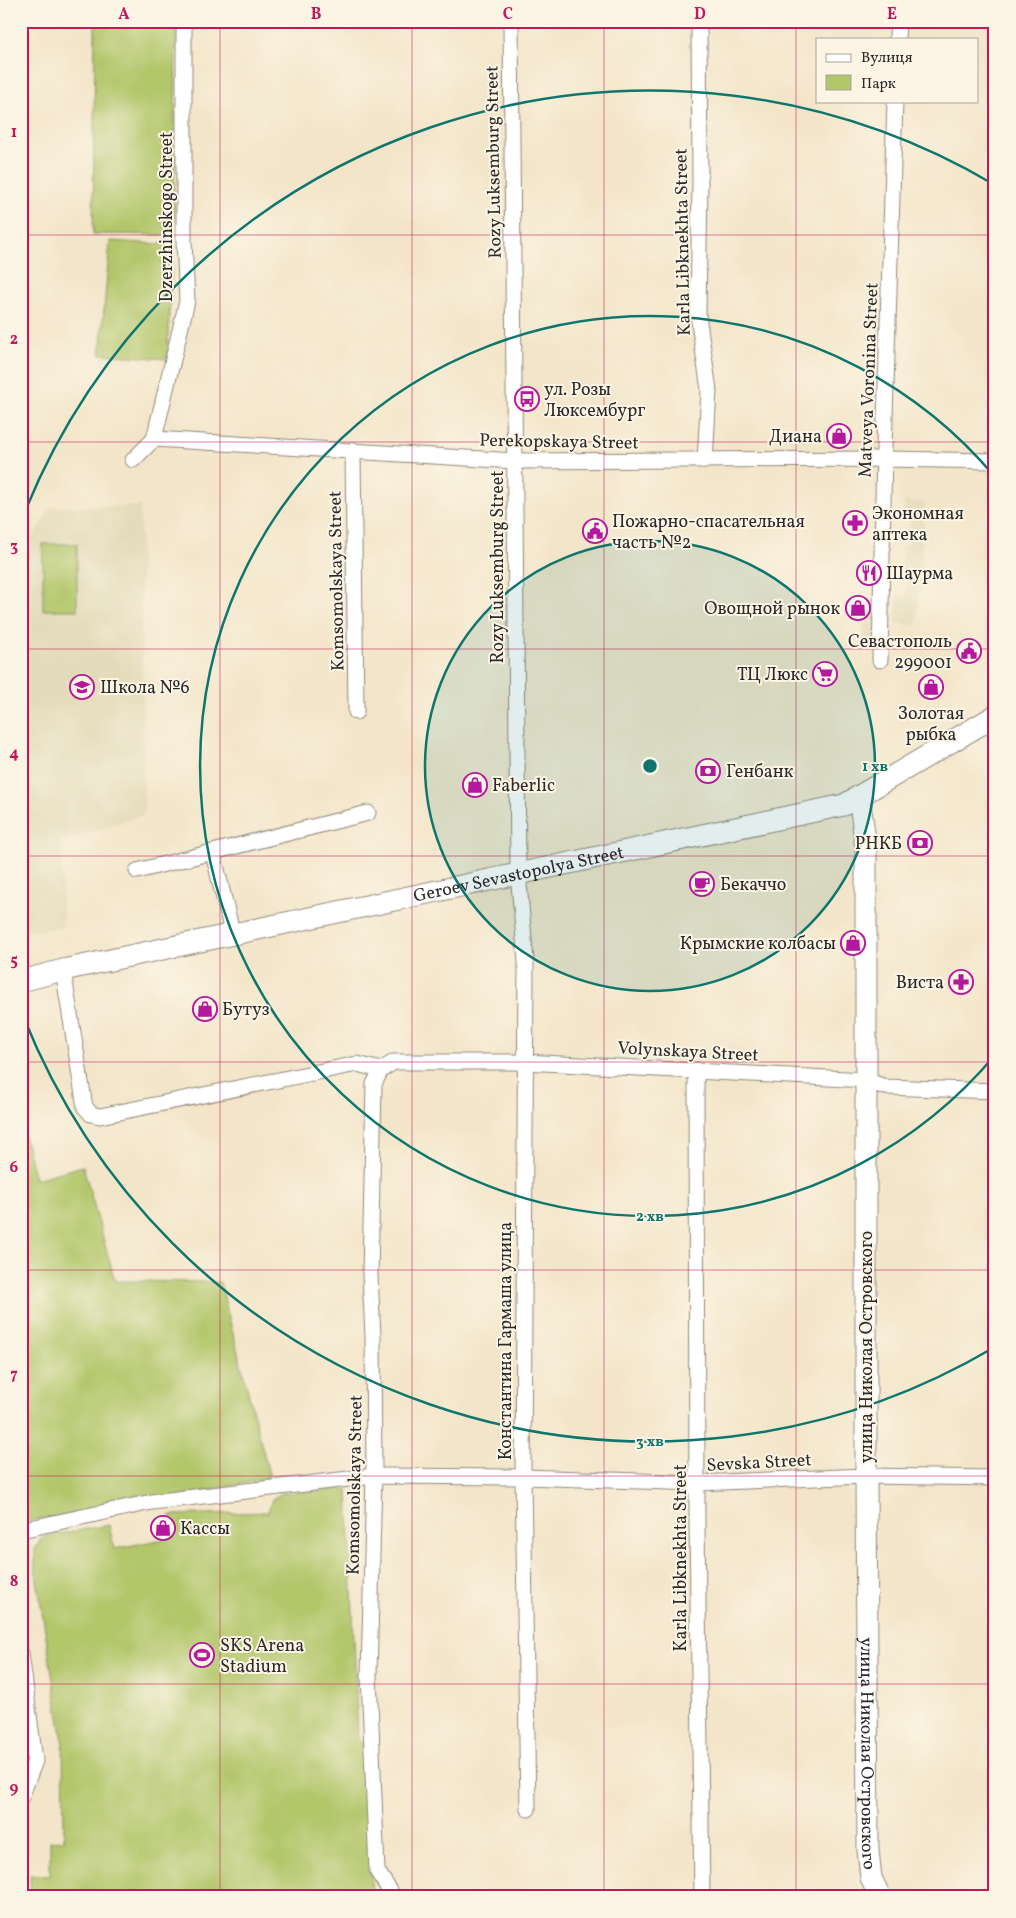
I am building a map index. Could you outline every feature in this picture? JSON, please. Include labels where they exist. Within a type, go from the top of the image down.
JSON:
[{"type":"main road","name":"Geroev Sevastopolya Street","points":[[21,981],[63,970],[233,936],[518,873],[844,805],[995,716]]},
{"type":"main road","name":"улица Николая Островского","points":[[859,796],[866,848],[868,1850],[871,1878],[880,1897]]},
{"type":"street","name":"Dzerzhinskogo Street","points":[[154,439],[187,301],[184,241],[184,21]]},
{"type":"street","name":"Rozy Luksemburg Street","points":[[511,21],[518,873]]},
{"type":"street","name":"Karla Libknekhta Street","points":[[699,21],[700,181],[698,315],[709,390],[705,461]]},
{"type":"street","points":[[897,38],[898,21]]},
{"type":"street","name":"Matveya Voronina Street","points":[[880,660],[895,102]]},
{"type":"street","name":"Perekopskaya Street","points":[[154,439],[515,461],[884,459],[995,461]]},
{"type":"street","points":[[133,460],[154,439]]},
{"type":"street","name":"Komsomolskaya Street","points":[[353,450],[356,712]]},
{"type":"street","points":[[137,871],[368,813]]},
{"type":"street","points":[[213,853],[233,936]]},
{"type":"street","name":"Константина Гармаша улица","points":[[518,873],[526,961],[523,1477],[528,1810]]},
{"type":"street","points":[[63,970],[84,1107],[91,1114],[100,1116],[357,1064],[381,1070]]},
{"type":"street","name":"Volynskaya Street","points":[[381,1070],[394,1062],[524,1062],[866,1080],[885,1087],[995,1091]]},
{"type":"street","name":"Komsomolskaya Street","points":[[381,1070],[374,1084],[370,1275],[373,1336],[374,1476],[369,1676],[377,1871],[394,1897]]},
{"type":"street","name":"Karla Libknekhta Street","points":[[696,1070],[697,1526],[702,1897]]},
{"type":"street","name":"Sevska Street","points":[[21,1530],[152,1502],[374,1476],[523,1477],[698,1483],[866,1476],[995,1478]]},
{"type":"street","points":[[21,1653],[35,1761],[21,1797]]},
{"type":"shaded area","points":[[904,501],[925,503],[917,625],[896,623],[897,596],[906,596],[907,575],[901,574],[902,546],[908,546],[910,517],[904,516]]},
{"type":"shaded area","name":"Школа №6","points":[[140,506],[144,815],[61,841],[63,927],[21,933],[21,558],[51,507]]},
{"type":"shaded area","points":[[861,565],[878,565],[877,596],[861,595]]},
{"type":"shaded area","points":[[863,608],[880,609],[879,639],[863,639]]},
{"type":"green space","points":[[95,21],[176,21],[174,235],[93,234]]},
{"type":"green space","points":[[110,241],[173,245],[167,359],[100,354]]},
{"type":"green space","points":[[43,544],[77,544],[77,610],[43,610]]},
{"type":"green space","points":[[21,1123],[35,1179],[83,1166],[115,1281],[220,1282],[270,1478],[152,1502],[21,1522]]},
{"type":"green space","name":"SKS Arena Stadium","points":[[348,1489],[358,1741],[363,1742],[372,1897],[31,1897],[30,1875],[50,1876],[50,1841],[64,1840],[63,1742],[35,1568],[35,1550],[42,1537],[109,1525],[114,1549],[173,1537],[171,1515],[268,1512],[272,1499],[282,1493]]},
{"type":"place","name":"ул. Розы Люксембург","points":[[527,399]]},
{"type":"place","name":"Диана","points":[[839,436]]},
{"type":"place","name":"Экономная аптека","points":[[855,523]]},
{"type":"place","name":"Пожарно-спасательная часть №2","points":[[595,531]]},
{"type":"place","name":"Шаурма","points":[[869,573]]},
{"type":"place","name":"Овощной рынок","points":[[858,608]]},
{"type":"place","name":"Севастополь 299001","points":[[969,651]]},
{"type":"place","name":"ТЦ Люкс","points":[[825,674]]},
{"type":"place","name":"Школа №6","points":[[82,687]]},
{"type":"place","name":"Золотая рыбка","points":[[931,687]]},
{"type":"place","name":"Генбанк","points":[[708,771]]},
{"type":"place","name":"Faberlic","points":[[475,785]]},
{"type":"place","name":"РНКБ","points":[[920,843]]},
{"type":"place","name":"Бекаччо","points":[[702,884]]},
{"type":"place","name":"Крымские колбасы","points":[[853,943]]},
{"type":"place","name":"Виста","points":[[961,982]]},
{"type":"place","name":"Бутуз","points":[[205,1009]]},
{"type":"place","name":"Кассы","points":[[163,1528]]},
{"type":"place","name":"SKS Arena Stadium","points":[[202,1655]]}]
